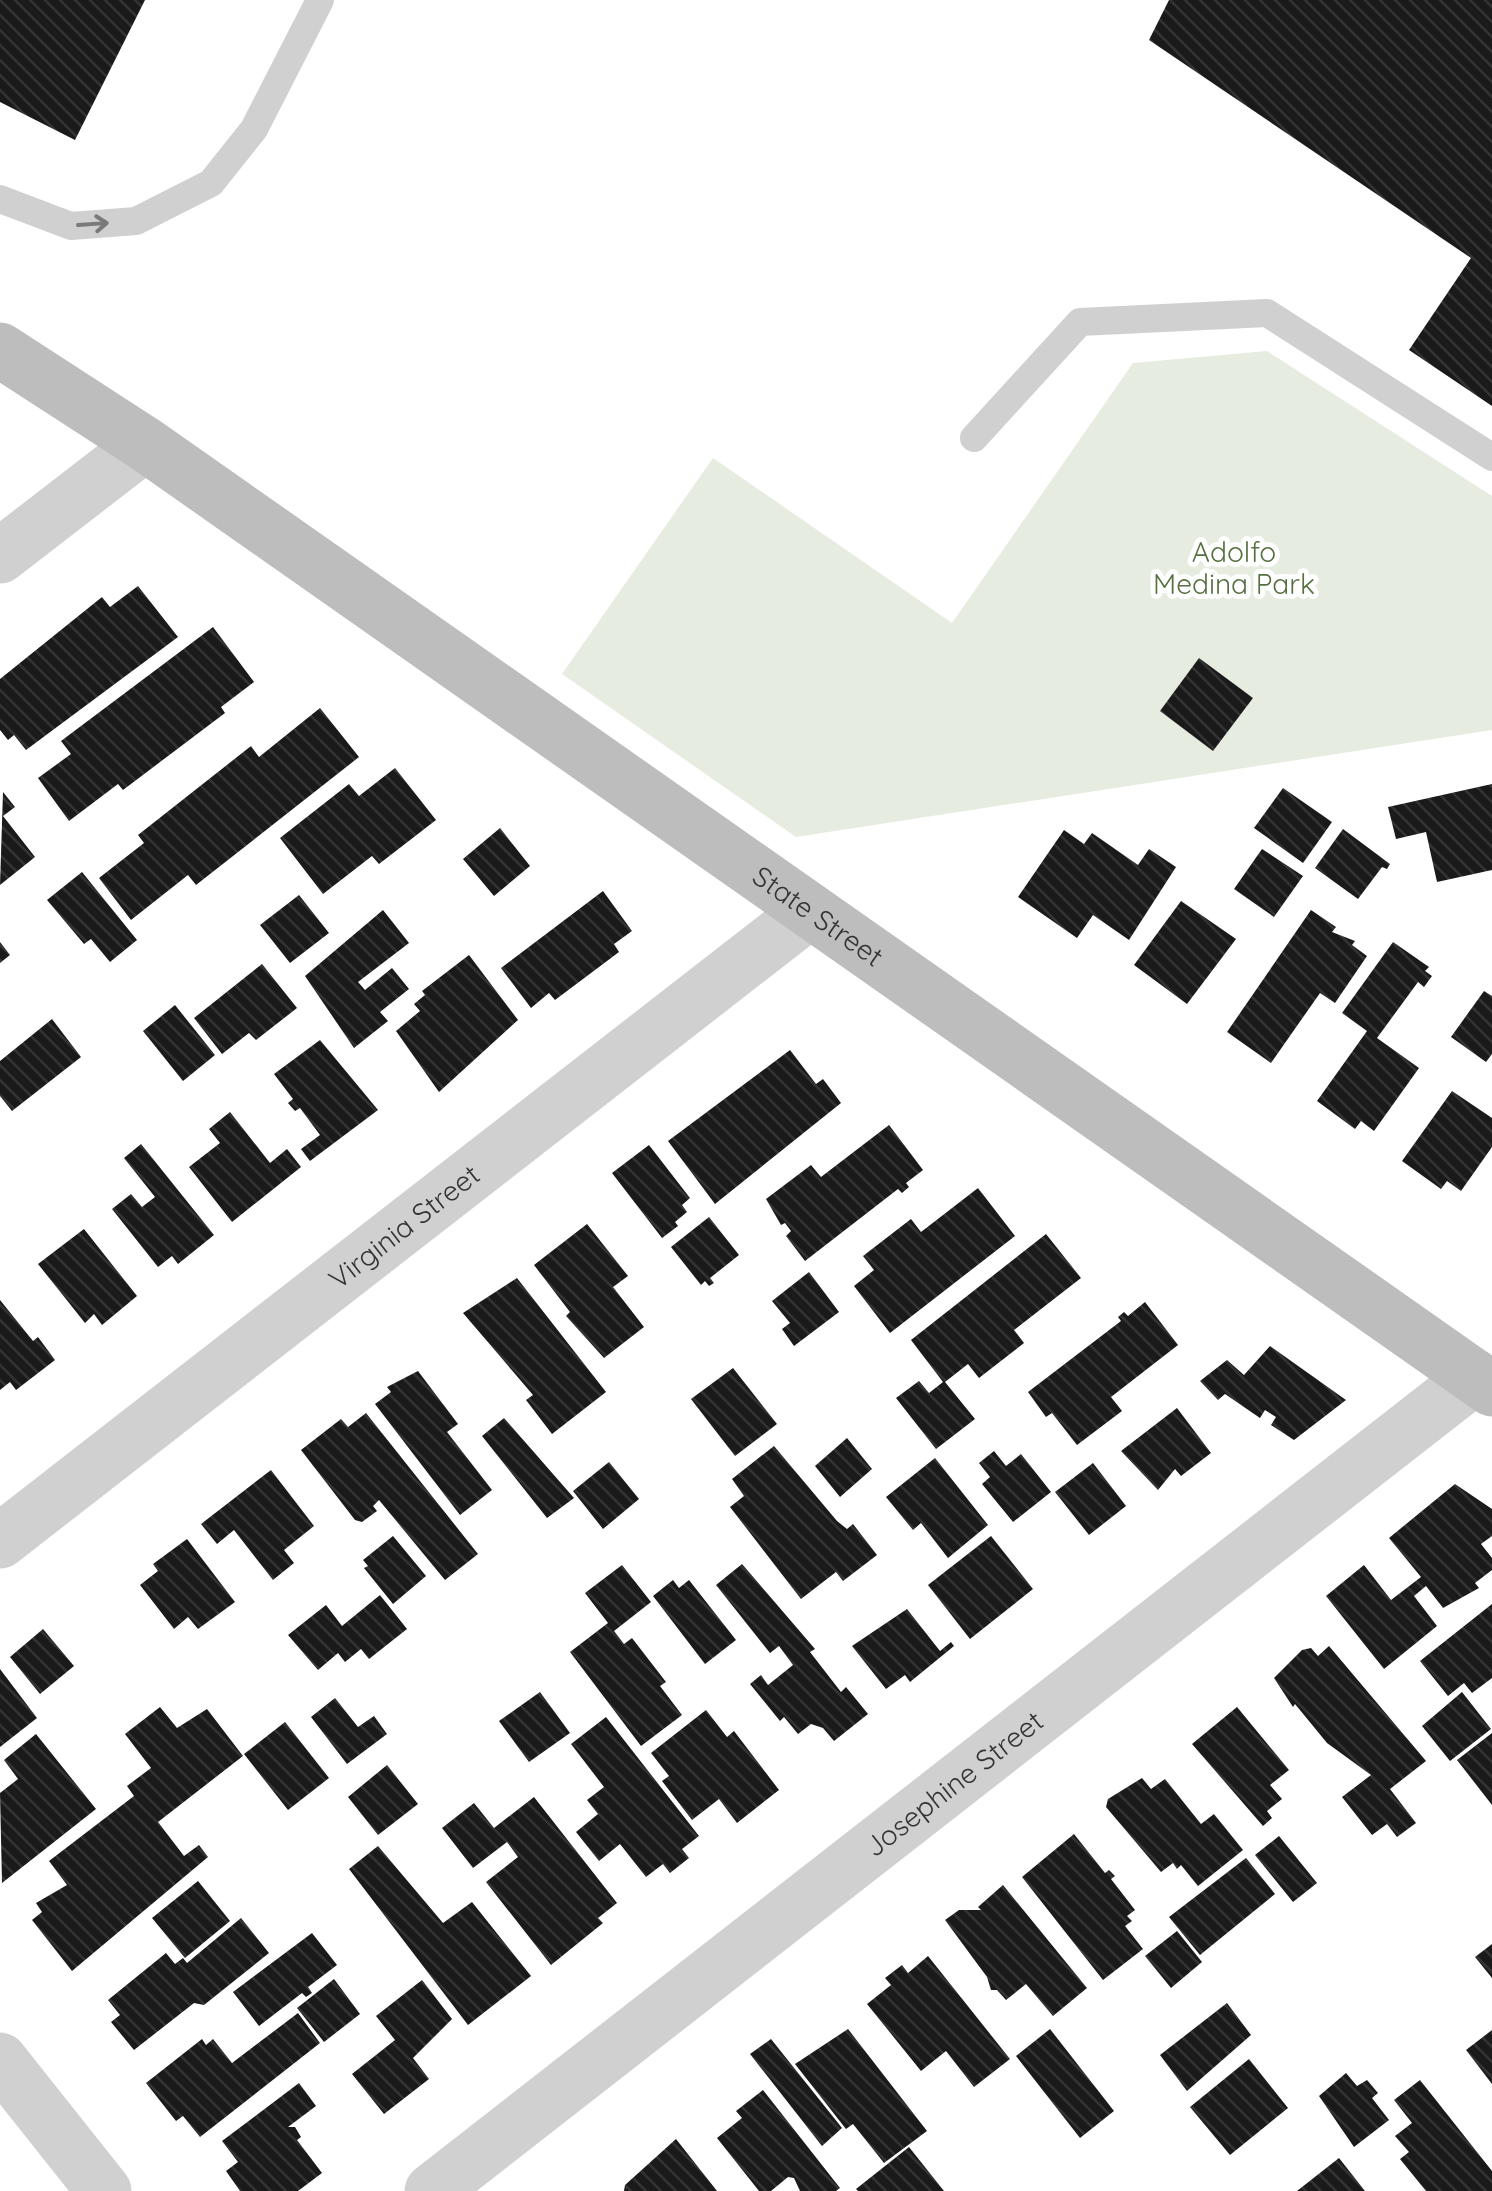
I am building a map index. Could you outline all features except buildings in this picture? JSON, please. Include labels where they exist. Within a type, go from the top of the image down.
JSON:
[{"type":"main road","name":"State Street","points":[[0,350],[145,444],[1484,1383]]},
{"type":"street","points":[[0,556],[145,444]]},
{"type":"street","name":"Virginia Street","points":[[0,1541],[810,911]]},
{"type":"street","name":"Josephine Street","points":[[432,2191],[1484,1383]]},
{"type":"street","points":[[0,2060],[104,2191]]},
{"type":"lane","points":[[0,199],[71,226],[136,221],[210,183],[254,129],[320,0]]},
{"type":"lane","points":[[974,438],[1080,322],[1266,312],[1492,457]]},
{"type":"green space","name":"Adolfo Medina Park","points":[[1267,351],[1492,496],[1492,730],[796,837],[562,674],[713,458],[952,623],[1133,363]]}]
